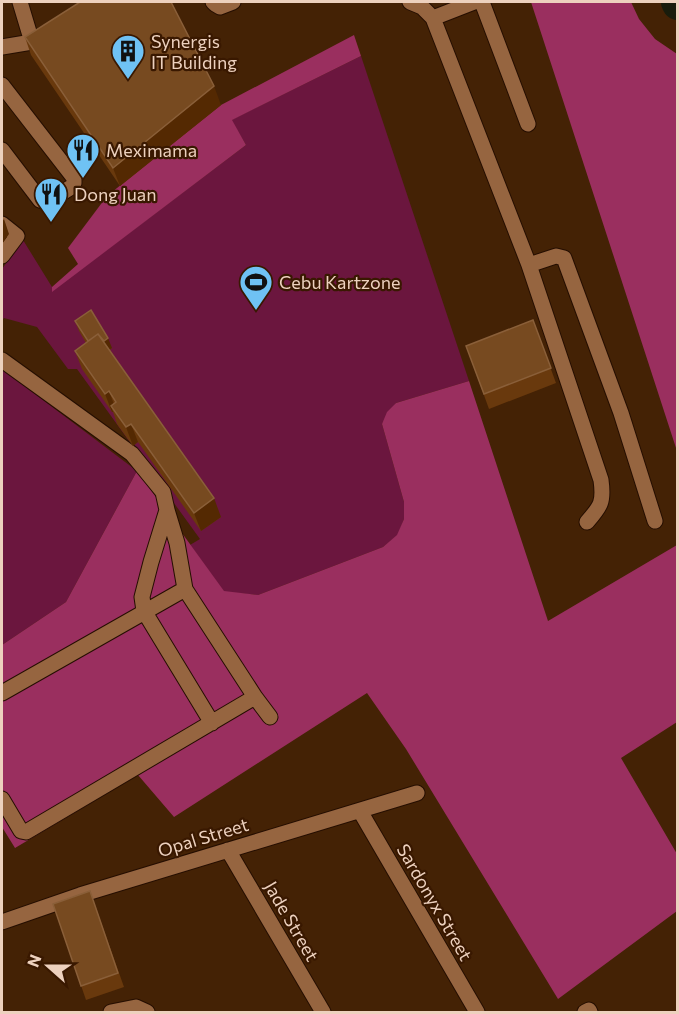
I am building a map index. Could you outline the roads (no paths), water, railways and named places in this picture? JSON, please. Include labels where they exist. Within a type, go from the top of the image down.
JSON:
[{"type":"street","points":[[20,2],[32,42]]},
{"type":"street","points":[[213,2],[220,7],[233,2]]},
{"type":"street","points":[[410,2],[422,7],[433,18],[529,265],[601,480],[603,496],[597,510],[587,522]]},
{"type":"street","points":[[433,18],[456,4],[474,2]]},
{"type":"street","points":[[482,2],[528,124]]},
{"type":"street","points":[[2,47],[32,42],[62,24]]},
{"type":"street","points":[[2,86],[74,178],[73,186],[47,202],[40,200],[2,150]]},
{"type":"street","points":[[2,224],[16,236],[2,256]]},
{"type":"street","points":[[529,265],[556,256],[564,258],[621,413],[655,521]]},
{"type":"street","points":[[2,360],[132,454],[164,492],[177,543],[185,589],[270,717]]},
{"type":"street","points":[[167,510],[142,597],[144,611],[212,723]]},
{"type":"street","points":[[2,693],[185,589]]},
{"type":"street","points":[[2,799],[21,831],[26,832],[255,697]]},
{"type":"street","name":"Opal Street","points":[[2,922],[80,895],[417,793]]},
{"type":"street","name":"Sardonyx Street","points":[[360,811],[477,1012]]},
{"type":"street","name":"Jade Street","points":[[228,849],[323,1012]]},
{"type":"street","points":[[111,1012],[136,1007],[147,1012]]},
{"type":"place","name":"Synergis IT Building","points":[[128,80]]},
{"type":"place","name":"Meximama","points":[[83,179]]},
{"type":"place","name":"Dong Juan","points":[[51,223]]},
{"type":"place","name":"Cebu Kartzone","points":[[256,311]]}]
